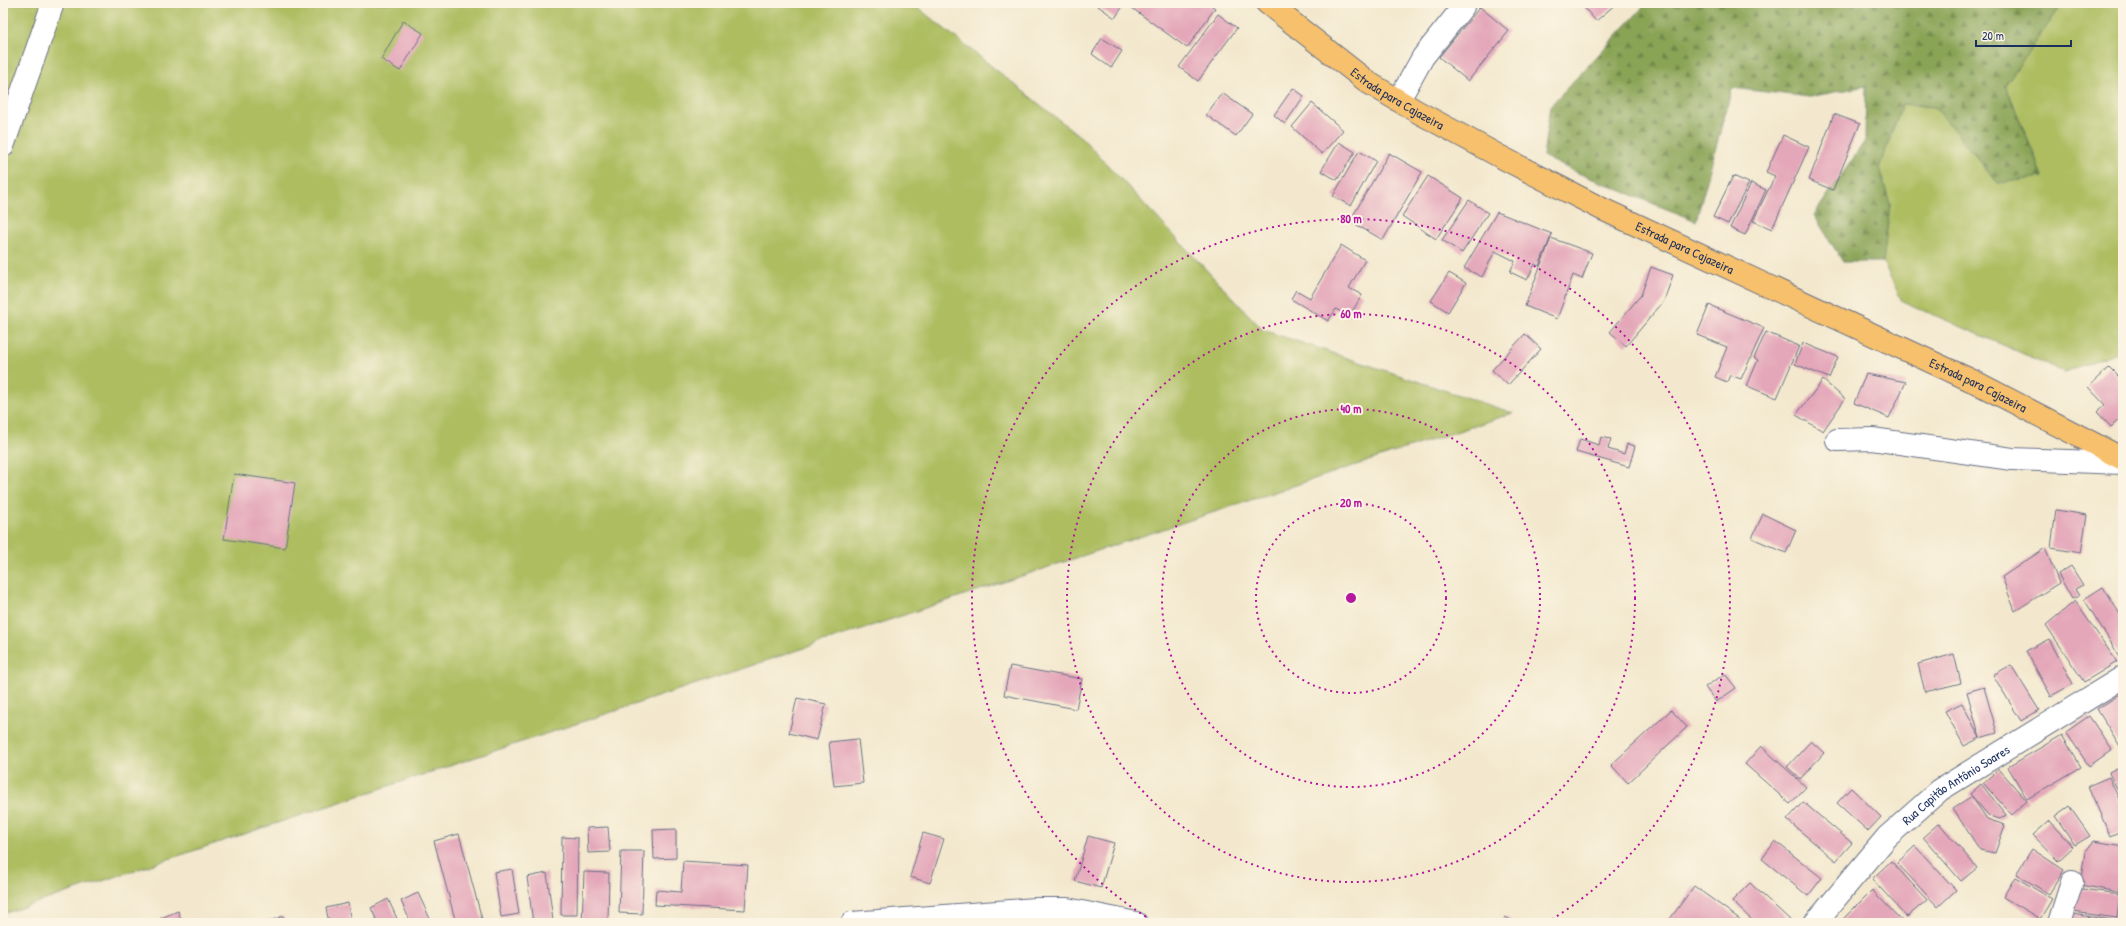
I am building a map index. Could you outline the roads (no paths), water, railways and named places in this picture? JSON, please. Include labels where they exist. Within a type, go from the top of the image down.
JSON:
[{"type":"main road","name":"Estrada para Cajazeira","points":[[1267,3],[1369,83],[1472,141],[1600,208],[1977,383],[2123,459]]},
{"type":"street","points":[[3,146],[53,3]]},
{"type":"street","points":[[1399,100],[1423,57],[1463,7]]},
{"type":"street","points":[[1837,440],[1872,439],[2012,459],[2123,463]]},
{"type":"street","name":"Rua Capitão Antônio Soares","points":[[1815,923],[1887,837],[1940,790],[2123,677]]},
{"type":"street","points":[[2059,923],[2072,882]]},
{"type":"street","points":[[852,923],[1036,909],[1067,909],[1136,923]]}]
